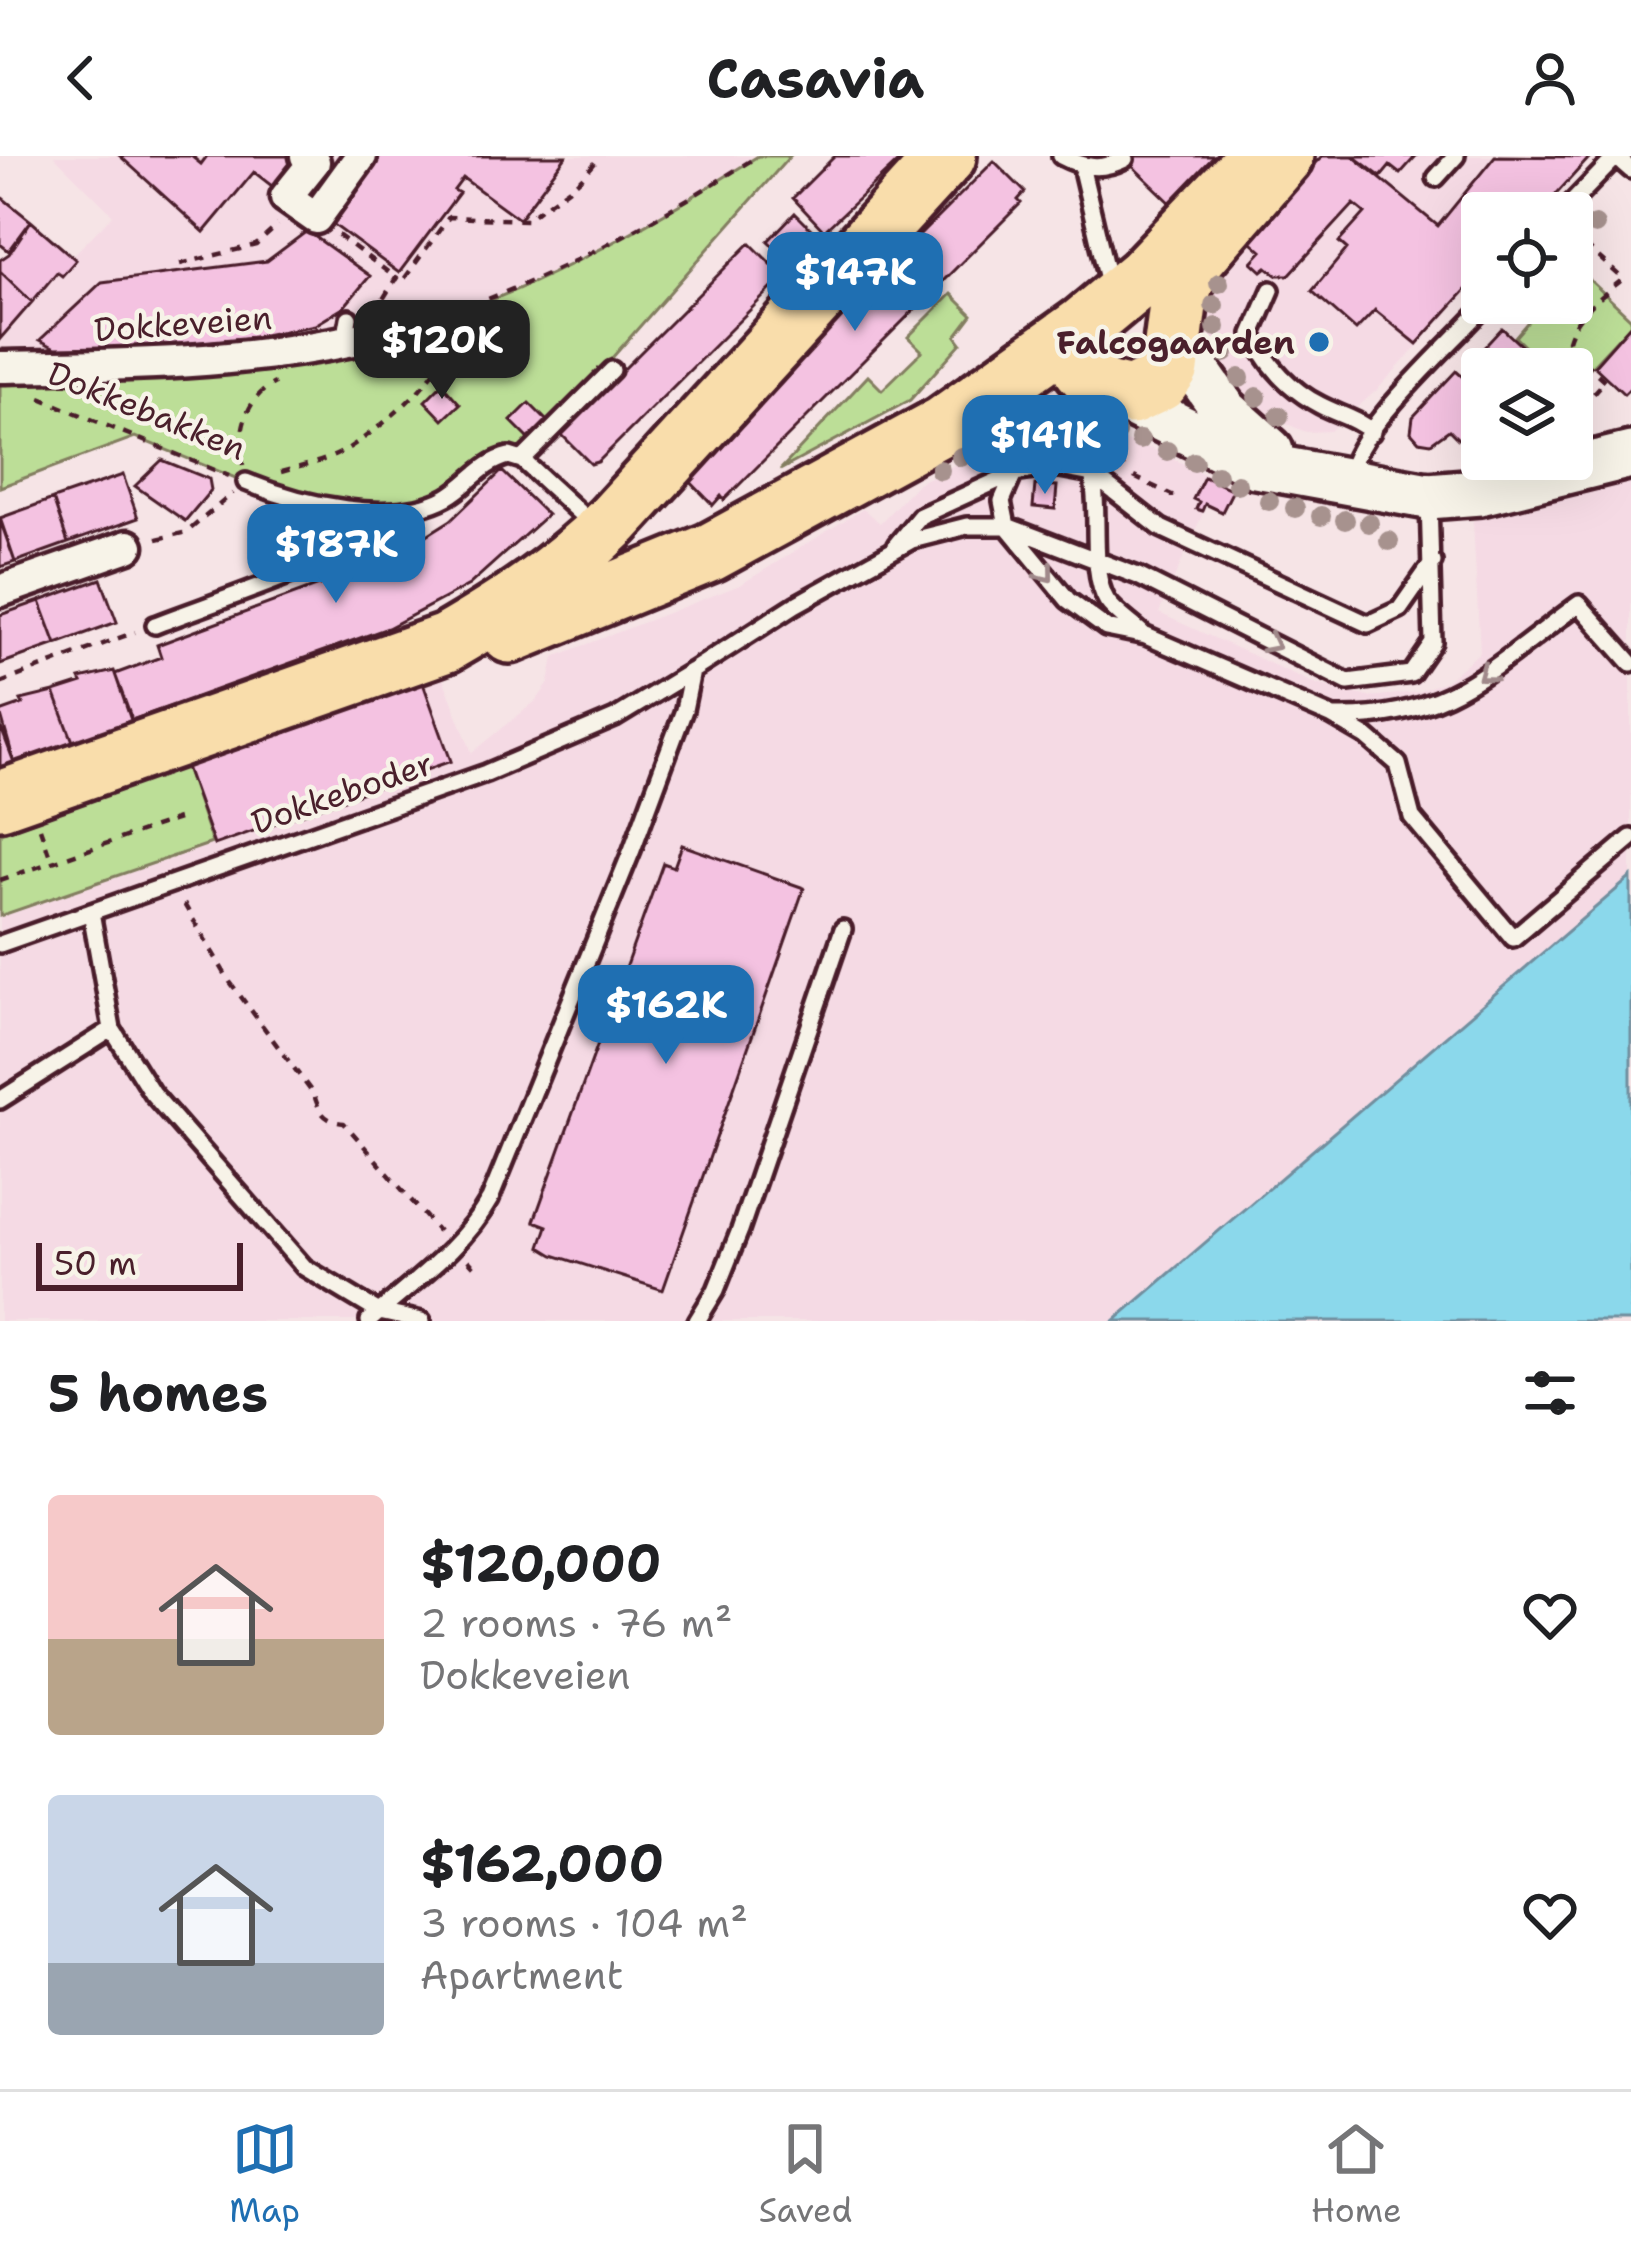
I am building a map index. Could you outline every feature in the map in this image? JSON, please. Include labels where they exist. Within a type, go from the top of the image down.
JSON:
[{"type":"highway","points":[[0,800],[391,662],[526,573],[609,516],[748,342],[834,274],[947,156]]},
{"type":"highway","points":[[391,662],[451,657],[655,576],[926,435],[1100,314],[1258,156]]},
{"type":"highway","points":[[609,516],[651,510],[678,531],[689,530],[741,511],[865,448],[926,435],[1027,403],[1131,396],[1160,382],[1170,368],[1179,297],[1193,261],[1284,156]]},
{"type":"highway","points":[[1114,395],[1101,389],[1082,368],[1078,354],[1100,314],[1130,301],[1156,312],[1172,336]]},
{"type":"highway","points":[[609,516],[644,539],[678,548],[767,520]]},
{"type":"highway","points":[[609,516],[603,558],[655,576]]},
{"type":"main road","points":[[1172,336],[1224,410],[1290,470]]},
{"type":"main road","points":[[1114,395],[1256,465],[1428,496],[1480,492],[1631,454]]},
{"type":"street","points":[[306,156],[314,163],[286,197],[316,218],[361,156]]},
{"type":"street","name":"Dokkeveien","points":[[0,367],[158,364],[286,353],[355,338]]},
{"type":"street","points":[[0,591],[128,546]]},
{"type":"lane","points":[[1061,156],[1107,168],[1125,159]]},
{"type":"lane","points":[[1436,178],[1456,156]]},
{"type":"lane","points":[[1582,192],[1615,156],[1631,170]]},
{"type":"lane","points":[[1083,174],[1100,314]]},
{"type":"lane","points":[[1271,290],[1252,334],[1268,366],[1317,404],[1357,419],[1372,432]]},
{"type":"lane","points":[[1348,485],[1352,458],[1469,324]]},
{"type":"lane","name":"Dokkebakken","points":[[246,482],[287,499],[343,509],[412,509],[454,493],[497,459],[522,460],[613,370]]},
{"type":"lane","points":[[522,460],[609,516]]},
{"type":"lane","points":[[890,552],[920,517],[1014,473],[1055,466],[1092,474],[1161,528],[1368,624],[1400,609],[1433,562]]},
{"type":"lane","points":[[1014,473],[1002,501],[1007,526],[1068,601],[1106,628],[1146,636],[1331,716],[1366,737],[1398,764],[1412,817],[1513,938],[1631,838]]},
{"type":"lane","points":[[1092,474],[1099,501],[1096,560],[1106,600],[1146,636]]},
{"type":"lane","points":[[890,552],[912,540],[967,526],[1007,526],[1096,560],[1348,682],[1411,674],[1433,642],[1428,496]]},
{"type":"lane","name":"Dokkebakken","points":[[155,625],[337,554],[403,520],[412,509]]},
{"type":"lane","name":"Dokkeboder","points":[[0,944],[562,743],[615,718],[795,605],[890,552]]},
{"type":"lane","points":[[1331,716],[1375,718],[1440,701],[1465,689],[1580,604],[1631,663]]},
{"type":"lane","points":[[374,1316],[455,1246],[490,1199],[632,850],[684,710],[692,671]]},
{"type":"lane","points":[[91,912],[112,1029],[152,1093],[292,1255],[322,1282],[374,1316],[422,1321]]},
{"type":"lane","points":[[697,1321],[716,1290],[740,1230],[843,928]]},
{"type":"lane","points":[[0,1100],[112,1029]]},
{"type":"path","points":[[180,264],[256,245],[298,206],[402,282],[449,217],[527,220],[550,199],[571,192],[600,156]]},
{"type":"path","points":[[355,338],[520,290],[643,229],[758,156]]},
{"type":"path","points":[[1593,252],[1623,279],[1593,308]]},
{"type":"path","points":[[376,309],[396,278]]},
{"type":"path","points":[[128,546],[187,532],[246,482],[340,454],[419,391],[442,363],[442,351],[433,341],[355,338]]},
{"type":"path","points":[[1593,370],[1605,381],[1593,395]]},
{"type":"path","points":[[246,482],[238,434],[260,391],[292,374]]},
{"type":"path","name":"Dokkebakken","points":[[37,396],[246,482]]},
{"type":"path","points":[[0,683],[155,625]]},
{"type":"path","points":[[0,880],[178,819]]},
{"type":"path","points":[[176,882],[195,926],[230,982],[314,1094],[320,1112],[329,1121],[344,1123],[479,1273]]},
{"type":"shaded area","points":[[54,156],[758,156],[643,229],[520,290],[382,334],[286,353],[0,367],[0,329],[113,215]]},
{"type":"shaded area","points":[[1300,156],[1592,156],[1559,192],[1461,192],[1461,299],[1377,390],[1330,431],[1306,432],[1275,419],[1234,383],[1206,327],[1208,295],[1232,239]]},
{"type":"shaded area","points":[[1040,437],[1116,438],[1158,451],[1233,489],[1222,513],[1206,506],[1159,613],[1313,683],[1369,697],[1418,692],[1447,680],[1480,652],[1473,521],[1486,512],[1631,477],[1631,877],[1114,1321],[0,1321],[0,917],[212,843],[186,767],[443,678],[472,753],[537,700],[549,683],[554,657],[740,585],[863,509],[880,523],[918,483],[979,453]]},
{"type":"green space","points":[[758,156],[790,156],[522,460],[509,456],[454,493],[413,509],[287,499],[135,437],[0,487],[0,367],[282,354],[410,329],[471,308],[590,255]]},
{"type":"green space","points":[[1593,283],[1631,319],[1593,365],[1593,348],[1526,348],[1515,337],[1526,324],[1593,324]]},
{"type":"green space","points":[[951,294],[972,315],[956,336],[961,343],[910,400],[780,470],[868,376],[882,390],[922,351],[908,337]]},
{"type":"green space","points":[[186,767],[212,843],[0,916],[0,833]]},
{"type":"water","points":[[1631,877],[1631,1321],[1114,1321]]},
{"type":"building","points":[[120,156],[191,156],[201,164],[207,156],[306,156],[286,197],[254,172],[204,232]]},
{"type":"building","points":[[361,156],[566,156],[519,219],[463,178],[454,190],[459,193],[399,273],[319,214]]},
{"type":"building","points":[[835,156],[904,156],[824,231],[793,198]]},
{"type":"building","points":[[1122,156],[1226,156],[1176,208]]},
{"type":"building","points":[[1322,156],[1353,156],[1438,226],[1461,198],[1461,295],[1417,344],[1375,310],[1356,330],[1312,291],[1347,249],[1339,242],[1365,213],[1354,204],[1289,275],[1277,275],[1267,267],[1262,271],[1252,262],[1262,251],[1244,235]]},
{"type":"building","points":[[1353,156],[1416,156],[1400,174],[1390,166],[1381,177]]},
{"type":"building","points":[[1495,156],[1590,157],[1558,192],[1466,192]]},
{"type":"building","points":[[994,161],[1025,192],[1018,200],[1021,203],[724,500],[721,496],[713,505],[682,473]]},
{"type":"building","points":[[0,196],[31,221],[9,251],[0,244]]},
{"type":"building","points":[[795,213],[815,233],[788,260],[768,241]]},
{"type":"building","points":[[31,221],[76,260],[62,276],[57,272],[32,302],[0,271],[0,260]]},
{"type":"building","points":[[307,231],[370,276],[343,308],[315,325],[254,337],[123,349],[61,351],[40,340],[102,282],[267,261]]},
{"type":"building","points":[[750,243],[781,274],[775,279],[779,281],[591,464],[560,433]]},
{"type":"building","points":[[0,271],[32,302],[0,339]]},
{"type":"building","points":[[1631,324],[1631,387],[1624,394],[1594,366]]},
{"type":"building","points":[[1502,328],[1523,348],[1483,348]]},
{"type":"building","points":[[1456,371],[1461,375],[1461,439],[1449,430],[1431,443],[1419,441],[1411,432],[1413,417]]},
{"type":"building","points":[[442,384],[460,404],[443,420],[425,401]]},
{"type":"building","points":[[529,403],[548,422],[530,440],[511,421]]},
{"type":"building","points":[[162,460],[209,479],[211,490],[185,521],[135,486]]},
{"type":"building","points":[[502,471],[547,515],[469,585],[388,628],[132,720],[115,674],[161,657],[157,645],[387,560],[451,520]]},
{"type":"building","points":[[123,475],[138,518],[68,543],[53,499]]},
{"type":"building","points":[[1204,477],[1233,490],[1222,512],[1205,504],[1202,511],[1196,509],[1199,502],[1193,499]]},
{"type":"building","points":[[1035,485],[1057,486],[1055,509],[1033,507]]},
{"type":"building","points":[[53,499],[68,543],[15,562],[0,518]]},
{"type":"building","points":[[0,520],[15,562],[0,567]]},
{"type":"building","points":[[101,579],[117,622],[56,644],[40,601]]},
{"type":"building","points":[[40,601],[56,644],[0,664],[0,615]]},
{"type":"building","points":[[114,671],[132,723],[74,744],[54,692],[82,683],[80,679]]},
{"type":"building","points":[[423,683],[451,761],[214,845],[186,767]]},
{"type":"building","points":[[54,692],[74,744],[15,765],[0,712],[23,704],[21,700]]},
{"type":"building","points":[[0,725],[15,765],[0,770]]},
{"type":"building","points":[[682,845],[804,888],[663,1290],[553,1255],[540,1247],[547,1226],[534,1221],[663,863],[674,867]]},
{"type":"place","name":"Falcogaarden","points":[[1319,342]]}]
